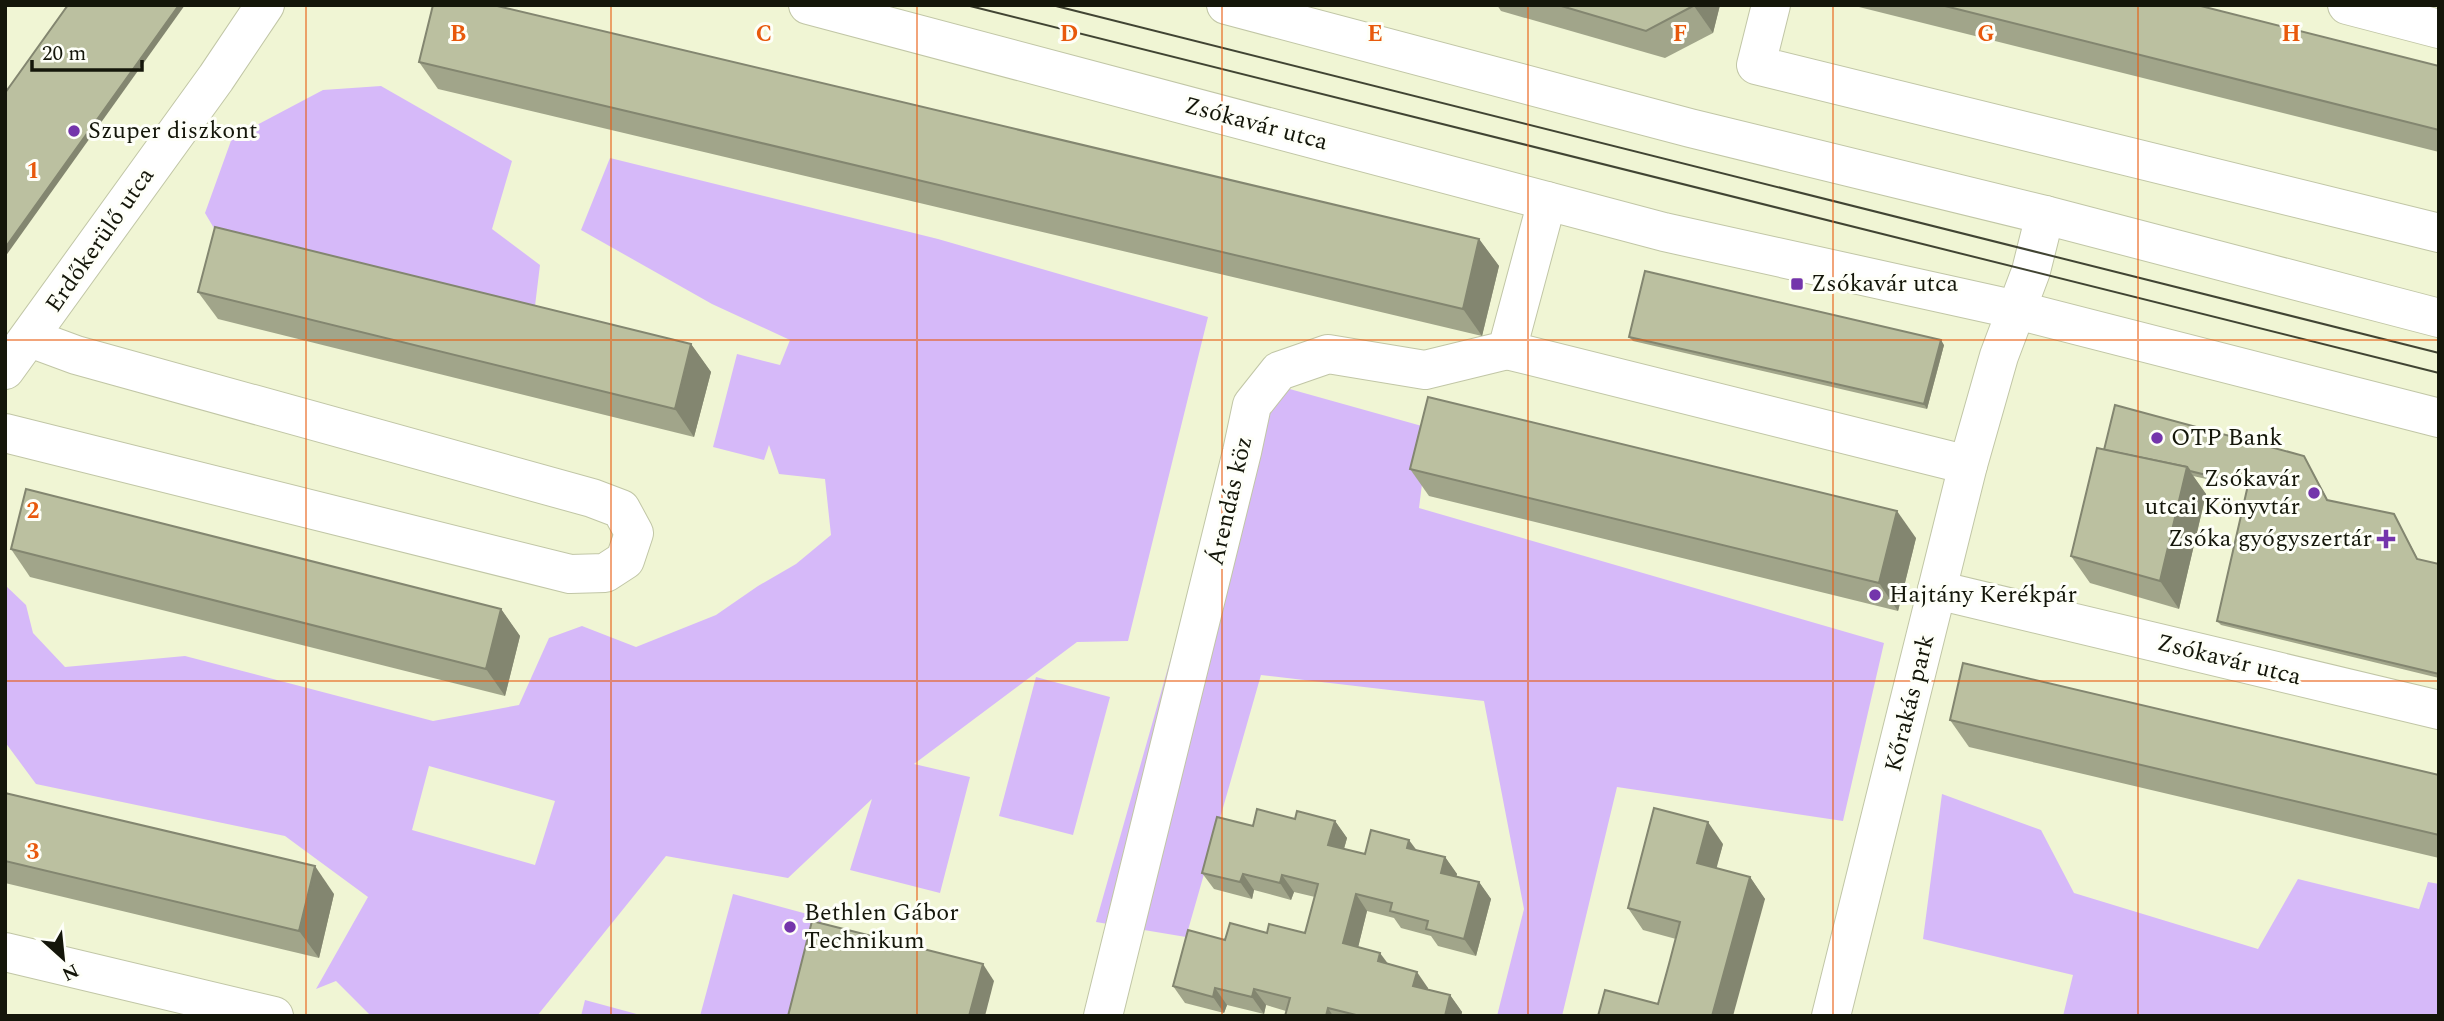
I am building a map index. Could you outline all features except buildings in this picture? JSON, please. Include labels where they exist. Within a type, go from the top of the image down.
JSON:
[{"type":"street","name":"Erdőkerülő utca","points":[[5,370],[216,78],[265,5]]},
{"type":"street","name":"Zsókavár utca","points":[[808,5],[1664,232],[2017,310],[2439,418]]},
{"type":"street","points":[[1226,5],[1690,128],[2045,215],[2439,318]]},
{"type":"street","points":[[1771,5],[1756,65],[2439,233]]},
{"type":"street","points":[[2347,5],[2439,29]]},
{"type":"street","points":[[1547,201],[1507,350],[1968,465]]},
{"type":"street","name":"Kőrakás park","points":[[1831,1016],[1968,465],[1999,356],[2031,271],[2045,215]]},
{"type":"street","points":[[5,433],[570,574],[605,573],[625,561],[634,533],[621,509],[592,498],[76,355],[30,338]]},
{"type":"street","name":"Árendás köz","points":[[1103,1016],[1252,405],[1279,371],[1328,354],[1425,370],[1507,350]]},
{"type":"street","name":"Zsókavár utca","points":[[1937,590],[2439,710]]},
{"type":"street","points":[[5,952],[274,1016]]},
{"type":"shaded area","points":[[381,86],[512,161],[492,229],[540,265],[535,306],[468,300],[215,230],[205,213],[232,138],[323,90]]},
{"type":"shaded area","points":[[610,158],[938,239],[1208,317],[1128,641],[1077,642],[914,764],[970,777],[940,893],[850,870],[872,799],[788,878],[666,856],[537,1016],[371,1016],[336,981],[316,989],[368,897],[285,836],[36,784],[5,742],[5,585],[26,605],[33,633],[65,667],[185,656],[433,721],[519,705],[549,638],[582,626],[636,647],[716,615],[796,564],[831,535],[825,479],[779,474],[769,445],[764,460],[713,447],[737,354],[780,365],[790,340],[712,304],[581,230]],"holes":[[[429,766],[555,801],[535,865],[412,830]]]},
{"type":"shaded area","points":[[1250,378],[1429,428],[1419,508],[1884,643],[1843,821],[1617,787],[1562,1016],[1497,1016],[1524,909],[1484,701],[1261,675],[1186,937],[1096,922]]},
{"type":"shaded area","points":[[1036,677],[1110,697],[1073,835],[999,816]]},
{"type":"shaded area","points":[[1942,794],[2041,830],[2074,893],[2258,949],[2298,879],[2419,909],[2428,882],[2439,884],[2439,1016],[2063,1016],[2073,975],[1923,939]]},
{"type":"shaded area","points":[[733,894],[822,918],[796,1016],[700,1016]]},
{"type":"shaded area","points":[[585,1000],[644,1016],[581,1016]]},
{"type":"tram line","points":[[966,5],[2439,373]]},
{"type":"tram line","points":[[1052,5],[2439,353]]},
{"type":"place","name":"Szuper diszkont","points":[[74,131]]},
{"type":"place","name":"Zsókavár utca","points":[[1797,284]]},
{"type":"place","name":"OTP Bank","points":[[2157,438]]},
{"type":"place","name":"Zsókavár utcai Könyvtár","points":[[2314,493]]},
{"type":"place","name":"Zsóka gyógyszertár","points":[[2386,539]]},
{"type":"place","name":"Hajtány Kerékpár","points":[[1875,595]]},
{"type":"place","name":"Bethlen Gábor Technikum","points":[[790,927]]}]
